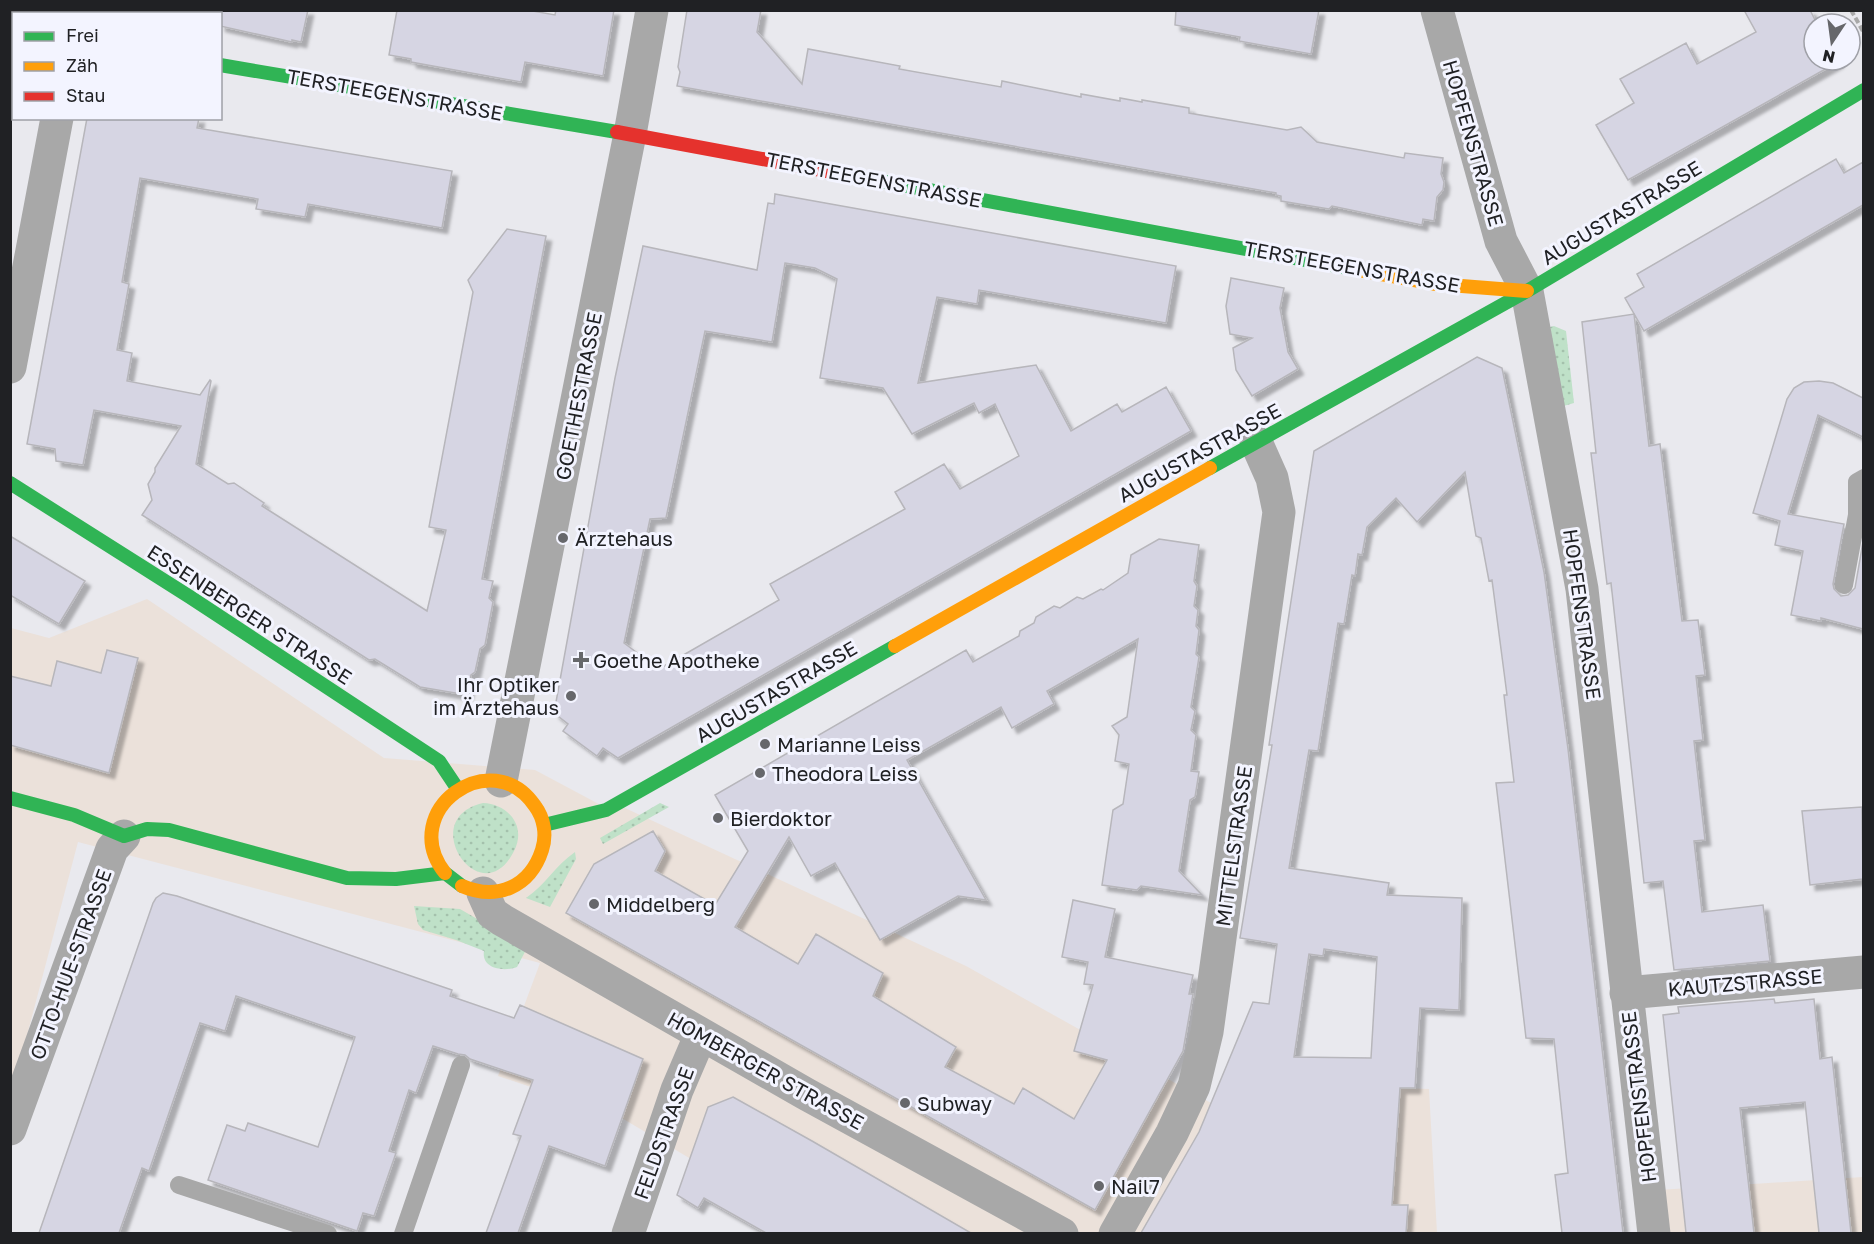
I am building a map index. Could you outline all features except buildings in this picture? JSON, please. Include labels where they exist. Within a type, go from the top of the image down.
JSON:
[{"type":"street","name":"GOETHESTRASSE","points":[[501,781],[630,134],[652,10]]},
{"type":"street","name":"HOPFENSTRASSE","points":[[1437,10],[1501,241],[1527,291],[1582,588],[1654,1233]]},
{"type":"street","name":"TERSTEEGENSTRASSE","points":[[222,65],[630,134],[1436,284],[1527,291]]},
{"type":"street","name":"AUGUSTASTRASSE","points":[[544,825],[606,810],[1527,291],[1863,90]]},
{"type":"street","points":[[10,367],[57,120]]},
{"type":"street","name":"MITTELSTRASSE","points":[[1115,1233],[1172,1133],[1194,1086],[1207,1032],[1280,512],[1272,478],[1256,442]]},
{"type":"street","name":"ESSENBERGER STRASSE","points":[[10,483],[190,597],[439,761],[457,788]]},
{"type":"street","points":[[478,781],[501,781],[519,789],[534,803],[544,825],[544,844],[539,861],[525,879],[511,888],[496,893],[483,893],[463,888],[445,873],[435,858],[431,832],[434,819],[440,806],[457,788],[478,781]]},
{"type":"street","points":[[10,798],[74,815],[124,836],[147,829],[169,830],[347,878],[396,879],[445,873]]},
{"type":"street","name":"OTTO-HUE-STRASSE","points":[[10,1129],[112,849],[124,836]]},
{"type":"street","name":"HOMBERGER STRASSE","points":[[483,893],[492,913],[502,920],[806,1094],[1062,1233]]},
{"type":"street","name":"KAUTZSTRASSE","points":[[1626,993],[1863,972]]},
{"type":"street","name":"FELDSTRASSE","points":[[628,1233],[677,1089],[701,1034]]},
{"type":"lane","points":[[1844,585],[1857,515],[1857,482],[1863,478]]},
{"type":"lane","points":[[403,1233],[461,1065]]},
{"type":"lane","points":[[179,1185],[328,1233]]},
{"type":"path","points":[[1851,10],[1863,33]]},
{"type":"shaded area","points":[[147,599],[384,758],[535,770],[610,810],[625,808],[966,966],[1270,1136],[1298,1084],[1429,1089],[1437,1233],[816,1233],[620,1117],[498,1076],[540,963],[78,842],[11,1096],[11,628],[49,638]]},
{"type":"shaded area","points":[[1863,1177],[1863,1233],[1663,1233],[1658,1190]]},
{"type":"green space","points":[[1554,326],[1566,331],[1574,403],[1560,407],[1550,327]]},
{"type":"green space","points":[[483,803],[500,807],[507,812],[513,818],[518,833],[514,851],[501,868],[486,873],[472,869],[461,857],[454,842],[454,826],[463,812]]},
{"type":"green space","points":[[660,803],[669,807],[603,844],[600,838]]},
{"type":"green space","points":[[575,852],[576,859],[550,907],[526,898],[562,863]]},
{"type":"green space","points":[[414,906],[460,909],[527,948],[517,967],[494,968],[486,962],[484,951],[423,930],[418,924]]},
{"type":"traffic: fast","points":[[222,65],[617,132]]},
{"type":"traffic: fast","points":[[1210,468],[1527,291],[1864,90]]},
{"type":"traffic: fast","points":[[848,175],[1348,268]]},
{"type":"traffic: fast","points":[[10,483],[190,597],[439,761],[457,788]]},
{"type":"traffic: fast","points":[[544,825],[606,810],[895,646]]},
{"type":"traffic: fast","points":[[10,798],[74,815],[124,836],[147,829],[169,830],[347,878],[396,879],[445,873],[462,886]]},
{"type":"traffic: slow","points":[[1348,268],[1436,284],[1527,291]]},
{"type":"traffic: slow","points":[[895,646],[1210,468]]},
{"type":"traffic: slow","points":[[445,873],[433,850],[432,827],[441,808],[456,792],[475,783],[496,781],[517,788],[535,806],[542,821],[544,844],[537,863],[521,882],[511,888],[488,892],[462,886]]},
{"type":"traffic: jam","points":[[617,132],[848,175]]},
{"type":"place","name":"Ärztehaus","points":[[563,538]]},
{"type":"place","name":"Goethe Apotheke","points":[[581,660]]},
{"type":"place","name":"Ihr Optiker im Ärztehaus","points":[[571,696]]},
{"type":"place","name":"Marianne Leiss","points":[[765,744]]},
{"type":"place","name":"Theodora Leiss","points":[[760,773]]},
{"type":"place","name":"Bierdoktor","points":[[718,818]]},
{"type":"place","name":"Middelberg","points":[[594,904]]},
{"type":"place","name":"Subway","points":[[905,1103]]},
{"type":"place","name":"Nail7","points":[[1099,1186]]}]
